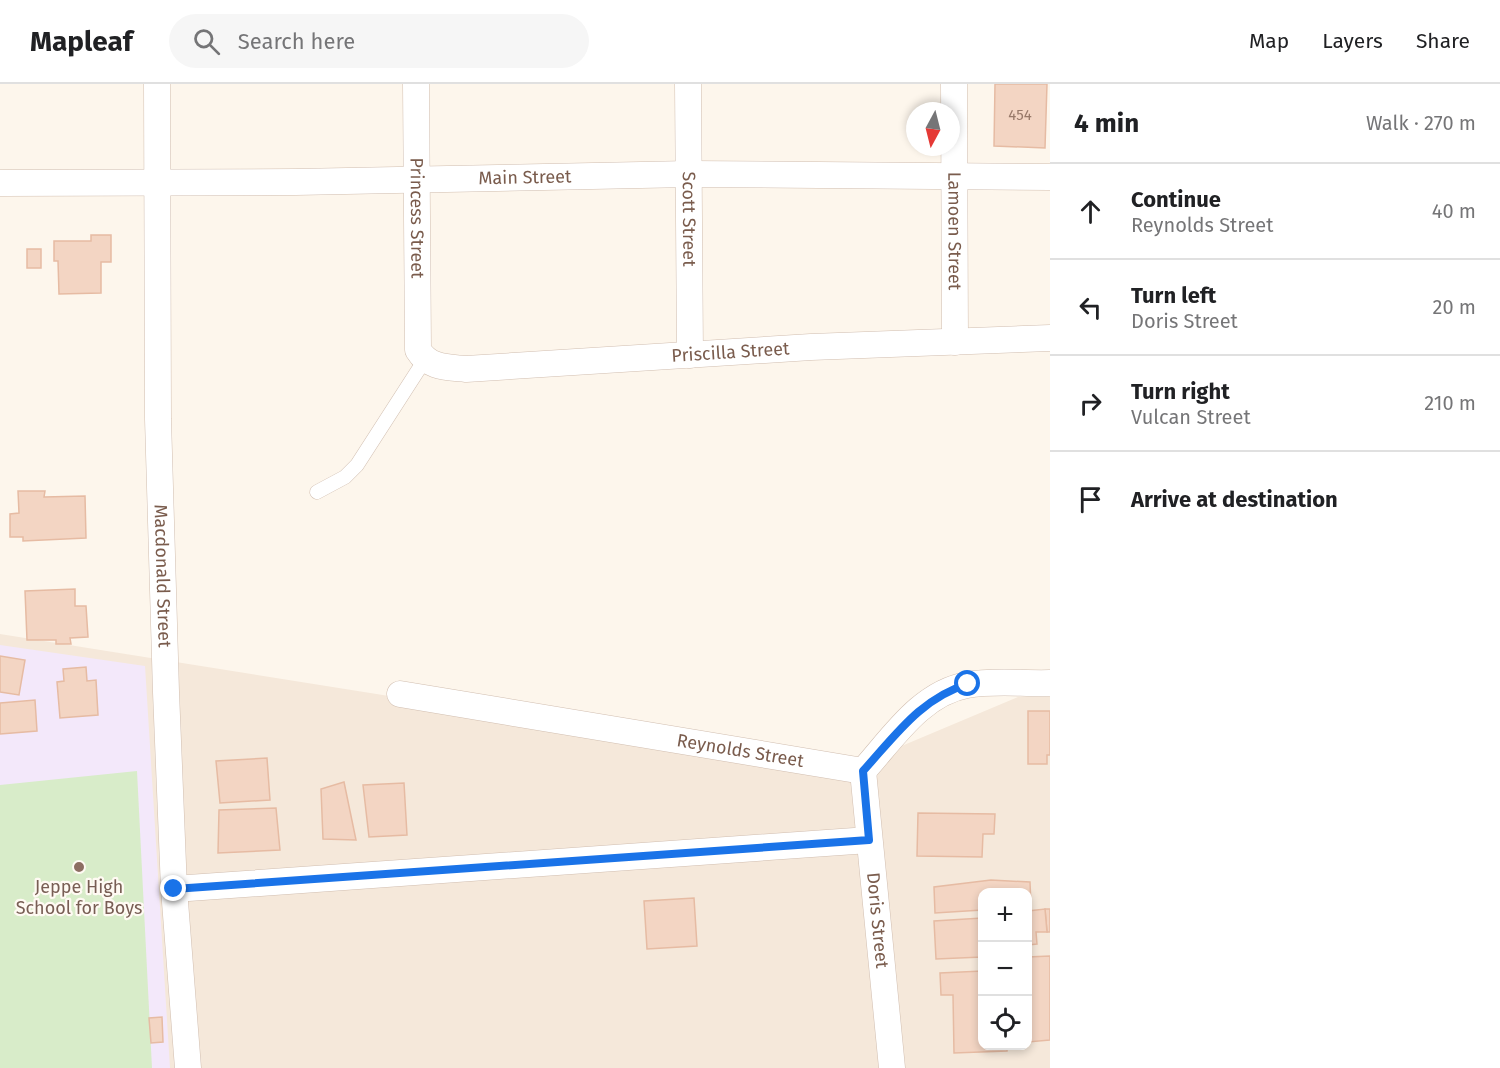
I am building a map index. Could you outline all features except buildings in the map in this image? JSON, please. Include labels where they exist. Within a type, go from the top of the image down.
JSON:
[{"type":"street","name":"Macdonald Street","points":[[157,84],[158,419],[174,889],[188,1068]]},
{"type":"street","name":"Princess Street","points":[[416,84],[421,355]]},
{"type":"street","name":"Scott Street","points":[[688,84],[690,355]]},
{"type":"street","name":"Lamoen Street","points":[[954,84],[955,342]]},
{"type":"street","name":"Main Street","points":[[0,183],[416,180],[689,174],[1050,177]]},
{"type":"street","name":"Priscilla Street","points":[[421,355],[435,365],[466,369],[690,355],[1050,338]]},
{"type":"street","points":[[863,771],[919,709],[948,690],[968,684],[1050,683]]},
{"type":"street","name":"Reynolds Street","points":[[400,694],[863,771]]},
{"type":"street","name":"Doris Street","points":[[863,771],[892,1068]]},
{"type":"street","points":[[174,889],[869,840]]},
{"type":"lane","points":[[317,492],[345,477],[357,465],[421,355]]},
{"type":"shaded area","points":[[0,634],[847,769],[1018,697],[1050,697],[1050,1068],[0,1068]]},
{"type":"shaded area","name":"Jeppe High School for Boys","points":[[0,645],[145,666],[170,1068],[0,1068]]},
{"type":"green space","name":"Jeppe High School for Boys","points":[[137,771],[152,1068],[0,1068],[0,785]]},
{"type":"place","name":"Jeppe High School for Boys","points":[[79,867]]},
{"type":"route","points":[[174,889],[869,840],[863,771],[919,709],[948,690],[968,684]]}]
